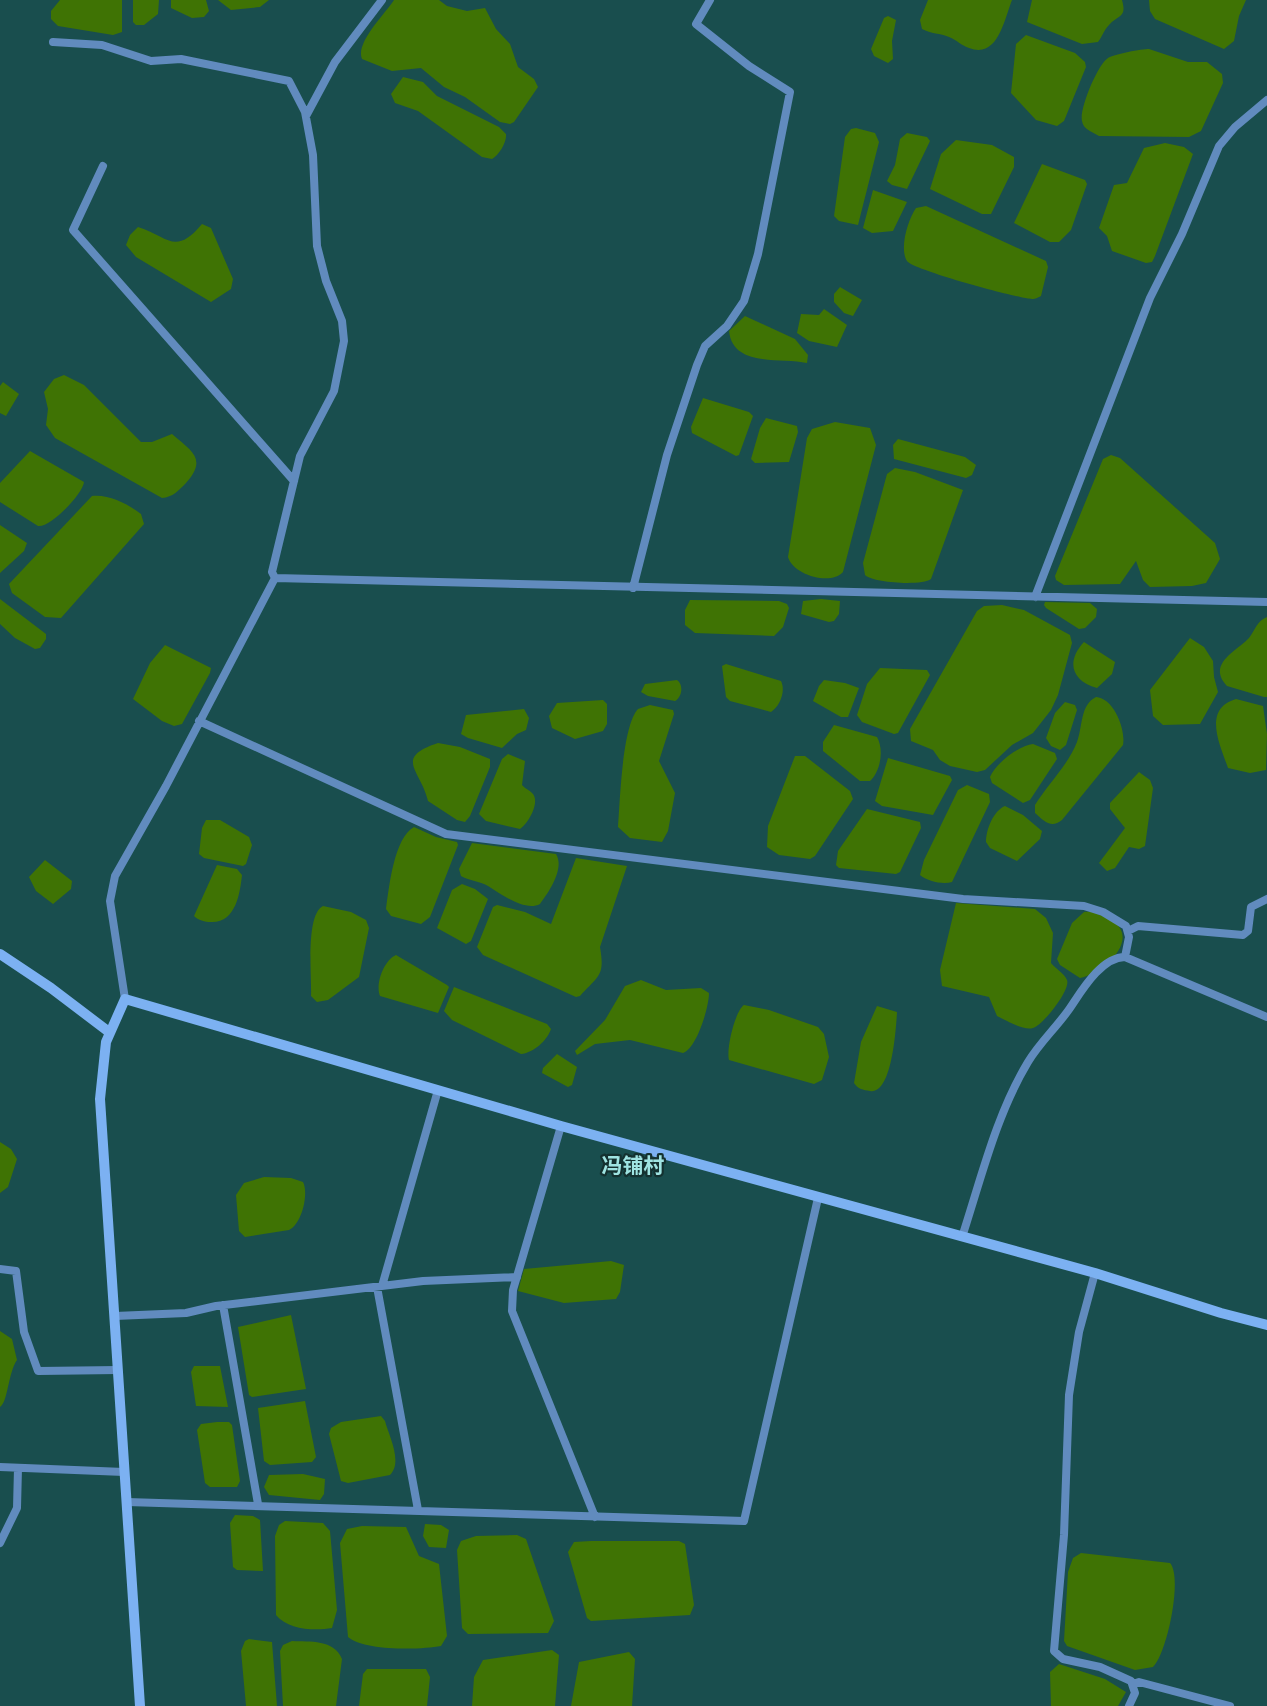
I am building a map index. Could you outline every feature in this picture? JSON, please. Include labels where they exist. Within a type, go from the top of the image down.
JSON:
[{"type":"street","points":[[306,116],[335,62],[382,0]]},
{"type":"street","points":[[633,588],[667,455],[700,357],[705,346],[727,326],[744,301],[758,254],[790,92],[749,66],[696,24],[710,0]]},
{"type":"street","points":[[53,42],[102,45],[151,61],[181,59],[283,78],[293,86],[306,116],[313,155],[317,246],[326,281],[342,321],[344,341],[334,391],[304,445],[272,572],[275,578]]},
{"type":"street","points":[[1035,597],[1150,298],[1182,234],[1219,146],[1235,127],[1267,100]]},
{"type":"street","points":[[103,166],[73,230],[294,481]]},
{"type":"street","points":[[275,578],[1267,602]]},
{"type":"street","points":[[140,1706],[100,1106],[101,1071],[109,1032],[125,999],[110,901],[112,885],[118,868],[153,809],[275,578]]},
{"type":"street","points":[[200,721],[446,834],[963,899],[1084,906],[1121,921],[1128,931],[1125,957]]},
{"type":"street","points":[[1128,931],[1138,926],[1243,935],[1248,931],[1251,908],[1267,899]]},
{"type":"street","points":[[0,954],[51,988],[109,1032]]},
{"type":"street","points":[[962,1238],[1001,1119],[1029,1059],[1070,1008],[1085,982],[1119,957],[1125,957],[1267,1017]]},
{"type":"street","points":[[125,999],[561,1126],[1095,1273],[1221,1313],[1267,1325]]},
{"type":"street","points":[[418,1510],[379,1286],[438,1090]]},
{"type":"street","points":[[561,1126],[512,1298],[515,1323],[595,1517]]},
{"type":"street","points":[[127,1502],[258,1504],[744,1521],[818,1198]]},
{"type":"street","points":[[0,1269],[16,1270],[24,1332],[38,1371],[118,1370]]},
{"type":"street","points":[[1095,1273],[1079,1332],[1069,1395],[1064,1535],[1054,1651],[1063,1659],[1100,1667],[1133,1684],[1139,1682],[1230,1706]]},
{"type":"street","points":[[115,1316],[186,1313],[223,1305],[423,1281],[517,1277]]},
{"type":"street","points":[[223,1305],[258,1504]]},
{"type":"street","points":[[0,1467],[124,1472]]},
{"type":"street","points":[[0,1543],[16,1514],[18,1468]]},
{"type":"street","points":[[1129,1706],[1134,1695],[1133,1684]]},
{"type":"shaded area","points":[[60,0],[122,0],[122,32],[113,35],[58,26],[51,19],[51,11]]},
{"type":"shaded area","points":[[133,0],[159,0],[158,14],[144,25],[136,25],[133,22]]},
{"type":"shaded area","points":[[171,0],[206,0],[209,11],[204,17],[192,18],[171,8]]},
{"type":"shaded area","points":[[218,0],[269,0],[260,7],[231,10]]},
{"type":"shaded area","points":[[394,0],[439,0],[447,6],[467,11],[485,8],[496,29],[510,44],[518,67],[534,79],[538,87],[514,122],[510,124],[500,122],[465,97],[444,87],[421,68],[392,71],[362,59],[361,52],[367,37]]},
{"type":"shaded area","points":[[928,0],[1012,0],[998,36],[987,48],[979,50],[966,47],[952,38],[922,29],[920,20]]},
{"type":"shaded area","points":[[1032,0],[1122,0],[1123,13],[1107,27],[1098,42],[1082,44],[1027,22]]},
{"type":"shaded area","points":[[1149,0],[1246,0],[1239,16],[1234,41],[1224,49],[1155,19],[1150,11]]},
{"type":"shaded area","points":[[888,16],[896,20],[892,41],[893,59],[888,63],[874,56],[871,49],[884,18]]},
{"type":"shaded area","points":[[1026,35],[1075,53],[1085,62],[1086,67],[1064,121],[1057,126],[1036,120],[1011,93],[1016,44]]},
{"type":"shaded area","points":[[1149,49],[1188,62],[1207,62],[1222,74],[1223,83],[1201,131],[1189,137],[1099,136],[1088,130],[1082,121],[1083,107],[1095,77],[1104,62],[1116,55]]},
{"type":"shaded area","points":[[403,77],[423,82],[437,96],[499,127],[506,134],[500,151],[492,159],[482,157],[418,111],[395,103],[391,94]]},
{"type":"shaded area","points":[[856,128],[875,133],[879,142],[858,225],[839,221],[834,216],[845,137],[851,129]]},
{"type":"shaded area","points":[[907,133],[927,137],[930,141],[907,189],[892,185],[887,181],[895,165],[900,139]]},
{"type":"shaded area","points":[[956,140],[992,145],[1014,157],[1014,167],[991,214],[982,214],[930,189],[941,154]]},
{"type":"shaded area","points":[[1165,143],[1184,147],[1193,154],[1155,256],[1152,262],[1146,263],[1112,251],[1107,236],[1099,228],[1114,185],[1127,183],[1144,148]]},
{"type":"shaded area","points":[[1042,164],[1085,180],[1087,184],[1071,230],[1059,242],[1050,242],[1014,223]]},
{"type":"shaded area","points":[[873,190],[907,202],[893,231],[872,233],[863,228]]},
{"type":"shaded area","points":[[926,206],[1046,261],[1048,267],[1041,296],[1032,299],[987,289],[927,271],[907,261],[904,242],[910,219],[916,208]]},
{"type":"shaded area","points":[[202,224],[211,228],[233,279],[231,289],[211,302],[136,257],[126,245],[130,235],[138,227],[178,242],[193,234]]},
{"type":"shaded area","points":[[840,287],[862,300],[853,316],[844,313],[834,302],[834,294]]},
{"type":"shaded area","points":[[824,309],[847,325],[837,347],[809,341],[797,333],[801,314],[819,315]]},
{"type":"shaded area","points":[[745,316],[795,339],[808,355],[807,363],[760,359],[739,351],[732,343],[729,331]]},
{"type":"shaded area","points":[[64,375],[84,385],[141,442],[152,442],[172,434],[186,446],[195,456],[196,468],[186,483],[172,495],[162,498],[55,438],[46,425],[48,409],[44,392],[54,379]]},
{"type":"shaded area","points":[[3,382],[19,394],[6,416],[0,413],[0,386]]},
{"type":"shaded area","points":[[703,398],[749,412],[753,416],[739,455],[736,456],[692,433],[691,427]]},
{"type":"shaded area","points":[[766,418],[797,426],[798,432],[789,462],[755,463],[751,459],[760,428]]},
{"type":"shaded area","points":[[835,422],[870,428],[876,445],[843,572],[830,578],[822,578],[797,569],[788,557],[807,438],[812,429]]},
{"type":"shaded area","points":[[898,439],[965,457],[976,465],[972,475],[966,478],[894,459],[893,445]]},
{"type":"shaded area","points":[[30,451],[84,482],[78,494],[58,516],[38,526],[0,502],[0,483]]},
{"type":"shaded area","points":[[1111,455],[1120,458],[1215,543],[1220,559],[1206,583],[1192,586],[1150,587],[1143,580],[1136,561],[1120,584],[1064,585],[1056,580],[1055,576],[1103,459]]},
{"type":"shaded area","points":[[895,468],[915,472],[963,490],[931,579],[926,581],[887,582],[865,575],[863,563],[887,474]]},
{"type":"shaded area","points":[[92,496],[112,498],[124,503],[141,514],[144,524],[61,618],[45,617],[12,593],[9,584]]},
{"type":"shaded area","points":[[0,525],[27,543],[24,551],[0,573]]},
{"type":"shaded area","points":[[0,599],[46,634],[46,639],[40,648],[35,649],[15,638],[0,624]]},
{"type":"shaded area","points":[[821,599],[840,601],[839,614],[834,621],[829,622],[801,614],[803,601]]},
{"type":"shaded area","points":[[690,600],[779,601],[787,604],[789,608],[783,627],[774,636],[695,633],[685,625],[685,610]]},
{"type":"shaded area","points":[[1045,602],[1090,603],[1097,609],[1096,617],[1085,628],[1079,629],[1046,608]]},
{"type":"shaded area","points":[[1002,605],[1024,610],[1070,635],[1072,643],[1058,695],[1051,710],[1033,733],[1012,745],[985,770],[977,772],[950,766],[940,760],[933,750],[911,741],[910,729],[977,611],[984,606]]},
{"type":"shaded area","points":[[1267,617],[1267,697],[1264,697],[1227,686],[1221,678],[1220,671],[1226,659],[1249,638],[1258,623]]},
{"type":"shaded area","points":[[1190,638],[1204,647],[1213,661],[1218,692],[1200,724],[1163,725],[1153,716],[1150,690]]},
{"type":"shaded area","points":[[1084,642],[1115,662],[1112,674],[1097,688],[1081,681],[1074,670],[1075,656]]},
{"type":"shaded area","points":[[165,645],[211,668],[182,724],[174,726],[162,721],[133,699],[150,663]]},
{"type":"shaded area","points":[[726,664],[781,681],[782,694],[771,712],[730,701],[726,697],[722,666]]},
{"type":"shaded area","points":[[880,668],[927,670],[930,675],[898,733],[894,734],[862,722],[857,715],[867,684]]},
{"type":"shaded area","points":[[677,680],[681,685],[681,691],[675,701],[648,696],[641,692],[645,684]]},
{"type":"shaded area","points":[[824,680],[859,688],[848,717],[841,717],[813,701]]},
{"type":"shaded area","points":[[1096,697],[1108,703],[1121,723],[1123,745],[1062,820],[1054,824],[1048,823],[1035,813],[1035,805],[1073,750],[1087,705]]},
{"type":"shaded area","points":[[1236,699],[1263,706],[1267,734],[1266,770],[1250,773],[1228,768],[1218,739],[1216,719],[1219,711],[1226,704]]},
{"type":"shaded area","points":[[603,700],[607,704],[607,724],[603,731],[575,739],[552,728],[549,716],[557,703]]},
{"type":"shaded area","points":[[1065,702],[1075,705],[1077,710],[1066,745],[1060,750],[1051,746],[1046,738],[1055,713]]},
{"type":"shaded area","points":[[650,705],[673,710],[674,714],[659,761],[675,793],[668,831],[662,842],[630,838],[618,827],[628,731],[638,709]]},
{"type":"shaded area","points":[[524,709],[529,718],[526,730],[517,734],[502,748],[461,734],[466,715]]},
{"type":"shaded area","points":[[834,725],[877,737],[880,760],[877,772],[870,781],[860,781],[823,751],[823,742]]},
{"type":"shaded area","points":[[438,743],[460,747],[490,759],[490,767],[470,816],[465,822],[457,820],[428,801],[413,766],[416,754]]},
{"type":"shaded area","points":[[1033,744],[1055,753],[1057,759],[1030,800],[1023,803],[992,783],[990,777],[997,766],[1008,756]]},
{"type":"shaded area","points":[[508,754],[525,761],[522,785],[535,798],[532,813],[520,829],[486,821],[479,814],[502,759]]},
{"type":"shaded area","points":[[795,756],[805,756],[850,791],[853,799],[815,856],[810,859],[779,855],[767,847],[768,826]]},
{"type":"shaded area","points":[[888,758],[950,776],[952,780],[933,815],[882,806],[875,801]]},
{"type":"shaded area","points":[[1139,772],[1150,780],[1153,788],[1145,846],[1139,849],[1129,847],[1115,868],[1107,871],[1099,863],[1125,828],[1110,809],[1110,803]]},
{"type":"shaded area","points":[[967,785],[989,794],[990,802],[952,882],[940,883],[927,879],[920,875],[924,860],[958,790]]},
{"type":"shaded area","points":[[1005,806],[1023,815],[1042,831],[1040,839],[1017,861],[990,848],[986,842],[991,821]]},
{"type":"shaded area","points":[[867,809],[920,822],[921,828],[900,872],[896,874],[839,868],[836,865],[838,851]]},
{"type":"shaded area","points":[[206,820],[220,820],[249,837],[252,845],[246,864],[243,866],[204,858],[199,854],[202,828]]},
{"type":"shaded area","points":[[414,827],[436,837],[457,842],[458,845],[430,917],[421,924],[391,916],[386,909],[397,852],[407,833]]},
{"type":"shaded area","points":[[472,843],[556,854],[559,866],[557,873],[540,904],[527,906],[520,904],[485,884],[461,876],[459,869]]},
{"type":"shaded area","points":[[576,858],[627,866],[600,947],[601,970],[592,984],[576,997],[483,955],[477,947],[493,907],[497,905],[525,912],[551,924]]},
{"type":"shaded area","points":[[45,860],[72,881],[71,889],[53,904],[36,891],[29,877]]},
{"type":"shaded area","points":[[217,865],[237,869],[242,875],[240,890],[235,906],[226,918],[219,921],[204,921],[194,916]]},
{"type":"shaded area","points":[[462,884],[475,889],[488,899],[471,941],[466,944],[437,928],[452,890]]},
{"type":"shaded area","points":[[956,903],[1035,909],[1046,918],[1053,933],[1051,963],[1066,978],[1067,985],[1055,1007],[1037,1026],[1024,1028],[997,1016],[989,997],[942,986],[940,970]]},
{"type":"shaded area","points":[[323,906],[351,912],[366,920],[369,928],[359,977],[328,1000],[317,1002],[311,996],[311,948],[314,921],[317,912]]},
{"type":"shaded area","points":[[1084,912],[1099,914],[1118,925],[1122,934],[1122,943],[1110,961],[1090,975],[1080,978],[1060,965],[1057,959],[1072,923]]},
{"type":"shaded area","points":[[396,955],[449,987],[438,1013],[380,996],[379,985],[384,967]]},
{"type":"shaded area","points":[[641,980],[666,990],[701,988],[709,993],[701,1026],[688,1050],[683,1053],[630,1040],[595,1044],[577,1055],[575,1051],[605,1020],[625,986]]},
{"type":"shaded area","points":[[454,987],[547,1024],[551,1029],[543,1042],[535,1049],[521,1054],[452,1020],[444,1011]]},
{"type":"shaded area","points":[[744,1005],[769,1010],[818,1027],[824,1034],[829,1057],[822,1080],[814,1084],[729,1060],[732,1031],[737,1015]]},
{"type":"shaded area","points":[[877,1006],[897,1012],[894,1046],[888,1072],[883,1083],[877,1089],[870,1091],[857,1087],[854,1083],[861,1042]]},
{"type":"shaded area","points":[[557,1054],[577,1067],[572,1085],[568,1087],[542,1073],[543,1068]]},
{"type":"shaded area","points":[[0,1142],[11,1149],[17,1159],[8,1187],[0,1193]]},
{"type":"shaded area","points":[[264,1177],[291,1178],[303,1182],[305,1200],[301,1215],[294,1227],[289,1230],[245,1237],[239,1231],[236,1195],[244,1183]]},
{"type":"shaded area","points":[[611,1261],[624,1265],[620,1292],[616,1299],[564,1303],[518,1291],[524,1269]]},
{"type":"shaded area","points":[[291,1315],[306,1389],[252,1397],[249,1395],[238,1327]]},
{"type":"shaded area","points":[[0,1331],[12,1339],[17,1360],[5,1399],[0,1407]]},
{"type":"shaded area","points":[[194,1366],[220,1366],[228,1407],[196,1406],[191,1372]]},
{"type":"shaded area","points":[[305,1401],[316,1457],[312,1462],[270,1465],[264,1461],[258,1408]]},
{"type":"shaded area","points":[[381,1416],[385,1421],[394,1449],[394,1470],[390,1475],[348,1483],[341,1481],[329,1434],[331,1428],[341,1422]]},
{"type":"shaded area","points":[[229,1422],[232,1425],[240,1481],[237,1487],[210,1487],[205,1483],[197,1430],[201,1424]]},
{"type":"shaded area","points":[[303,1474],[325,1479],[324,1494],[320,1500],[269,1495],[264,1487],[269,1475]]},
{"type":"shaded area","points":[[235,1515],[253,1516],[260,1520],[263,1571],[237,1570],[233,1567],[230,1523]]},
{"type":"shaded area","points":[[285,1521],[323,1523],[330,1531],[337,1610],[332,1628],[310,1629],[295,1626],[287,1624],[276,1615],[275,1536],[279,1525]]},
{"type":"shaded area","points":[[425,1524],[441,1525],[449,1530],[446,1548],[429,1547],[423,1536]]},
{"type":"shaded area","points":[[362,1526],[406,1527],[419,1556],[439,1564],[447,1636],[441,1646],[407,1649],[379,1647],[356,1642],[348,1637],[340,1543],[347,1529]]},
{"type":"shaded area","points":[[517,1535],[526,1539],[554,1621],[548,1633],[468,1634],[462,1628],[457,1550],[461,1541],[476,1536]]},
{"type":"shaded area","points":[[679,1541],[685,1544],[694,1605],[690,1615],[591,1621],[587,1618],[568,1552],[574,1542]]},
{"type":"shaded area","points":[[1081,1553],[1170,1563],[1174,1571],[1175,1583],[1172,1615],[1163,1647],[1153,1667],[1135,1670],[1067,1646],[1064,1641],[1068,1572],[1073,1558]]},
{"type":"shaded area","points":[[249,1639],[272,1642],[277,1706],[246,1706],[241,1651],[245,1641]]},
{"type":"shaded area","points":[[292,1641],[321,1643],[338,1653],[342,1659],[336,1706],[283,1706],[280,1651],[283,1645]]},
{"type":"shaded area","points":[[552,1650],[559,1655],[555,1706],[472,1706],[474,1677],[483,1660]]},
{"type":"shaded area","points":[[629,1652],[635,1659],[632,1706],[571,1706],[579,1662]]},
{"type":"shaded area","points":[[1059,1664],[1105,1679],[1126,1692],[1118,1706],[1051,1706],[1050,1672]]},
{"type":"shaded area","points":[[367,1669],[426,1669],[430,1677],[427,1706],[359,1706],[363,1674]]},
{"type":"district","name":"冯铺村","points":[[633,1166]]}]
